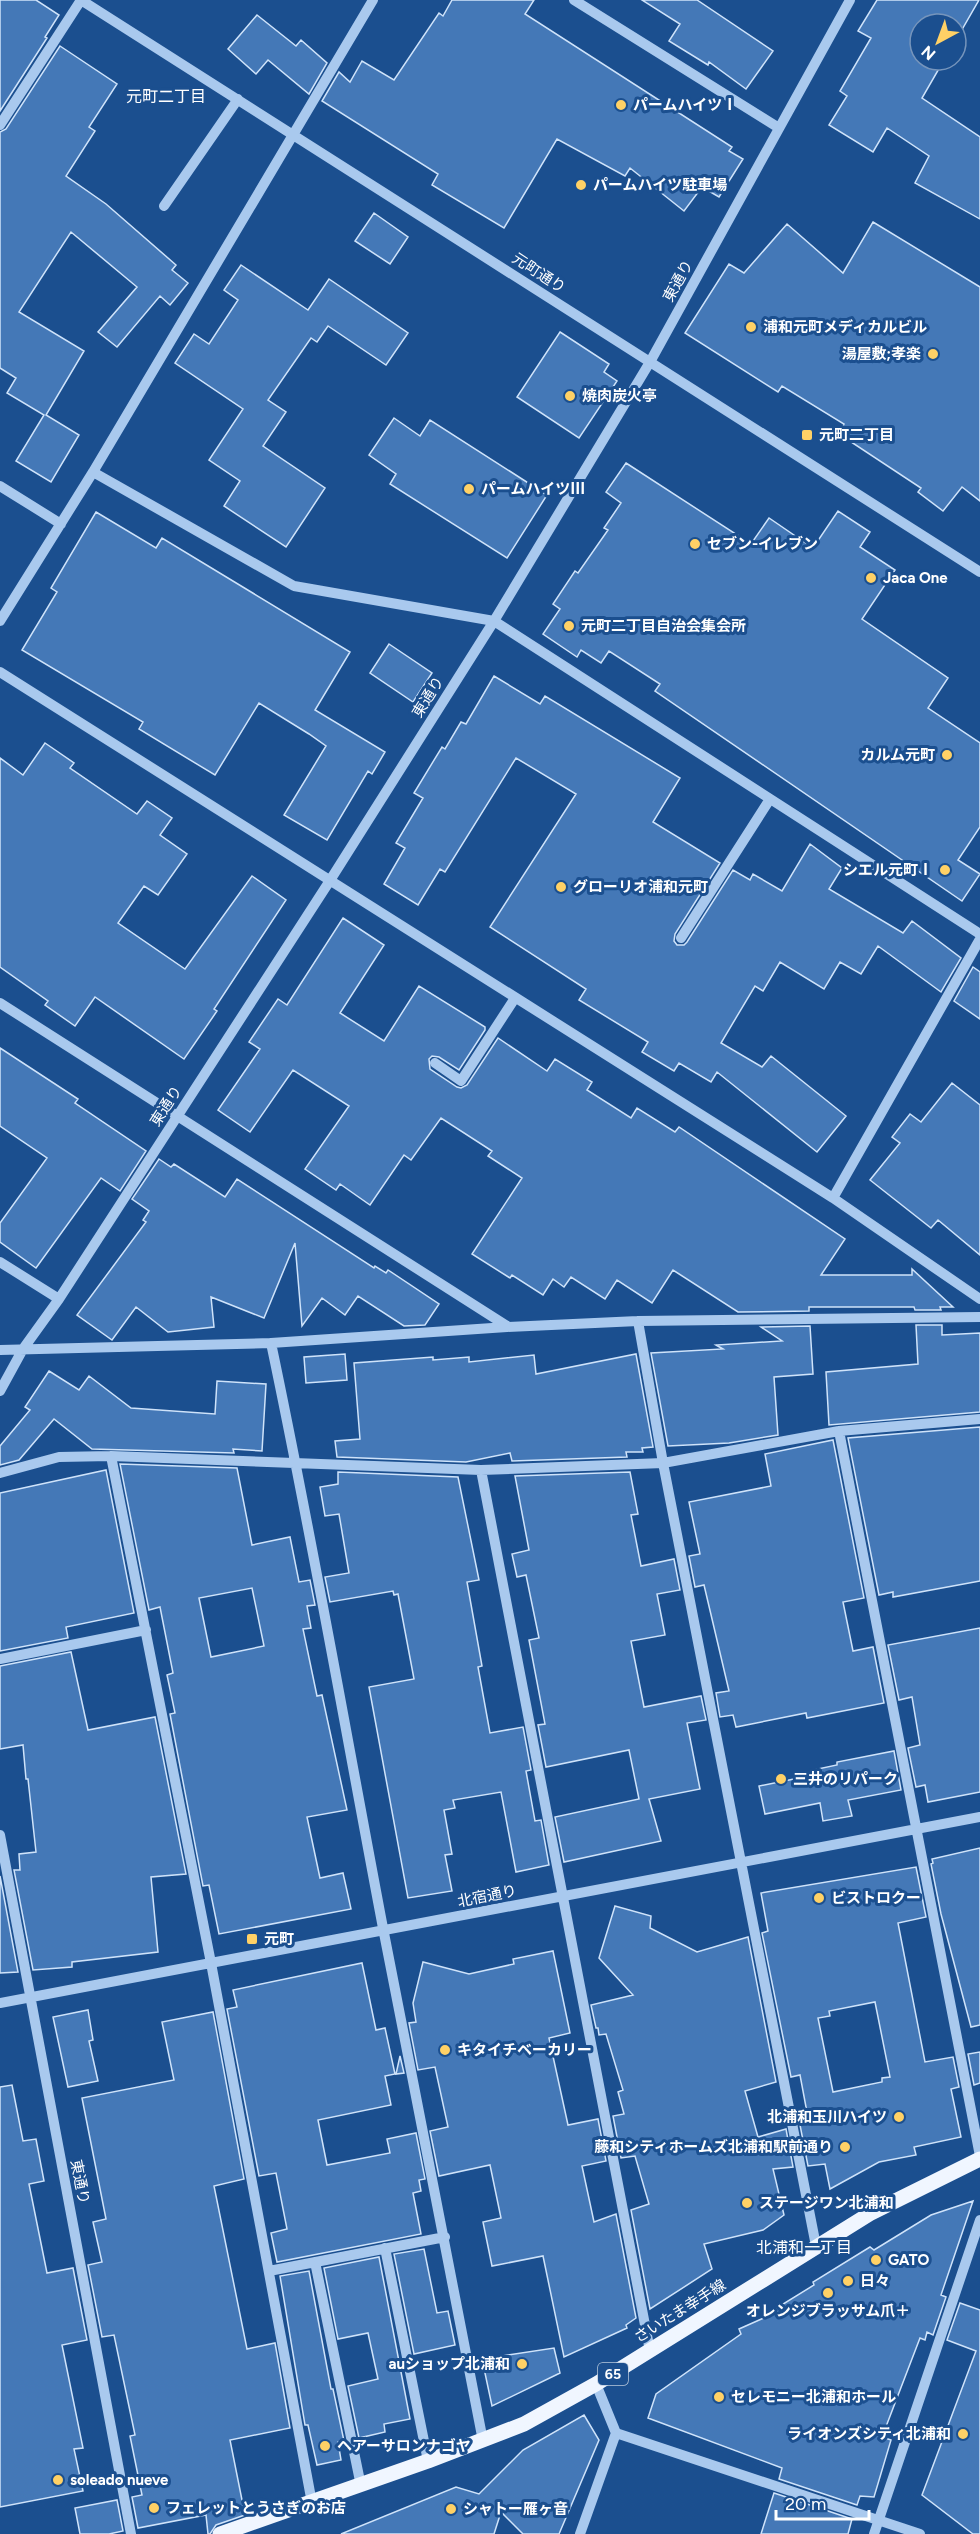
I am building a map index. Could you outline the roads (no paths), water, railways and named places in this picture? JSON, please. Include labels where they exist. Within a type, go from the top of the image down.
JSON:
[{"type":"main road","name":"さいたま幸手線","points":[[220,2534],[361,2486],[524,2424],[596,2384],[871,2213],[980,2158]]},
{"type":"street","points":[[0,125],[81,0]]},
{"type":"street","name":"元町通り","points":[[81,0],[980,572]]},
{"type":"street","points":[[0,621],[93,472],[374,0]]},
{"type":"street","points":[[574,0],[779,128]]},
{"type":"street","name":"東通り","points":[[0,1391],[23,1349],[59,1299],[329,882],[494,621],[650,362],[850,0]]},
{"type":"street","points":[[164,206],[238,99]]},
{"type":"street","points":[[93,472],[294,586],[494,621],[980,934]]},
{"type":"street","points":[[0,486],[61,524]]},
{"type":"street","points":[[0,672],[329,882],[833,1198],[980,1299]]},
{"type":"street","points":[[681,938],[771,799]]},
{"type":"street","points":[[833,1198],[980,939]]},
{"type":"street","points":[[435,1063],[460,1081],[515,998]]},
{"type":"street","points":[[0,1003],[507,1327]]},
{"type":"street","points":[[0,1262],[59,1299]]},
{"type":"street","points":[[0,1350],[271,1343],[507,1327],[638,1321],[980,1317]]},
{"type":"street","points":[[638,1321],[663,1463],[816,2246]]},
{"type":"street","points":[[271,1343],[297,1463],[384,1931],[483,2441]]},
{"type":"street","points":[[0,1473],[59,1457],[111,1456],[481,1470],[663,1463],[839,1431],[980,1419]]},
{"type":"street","points":[[839,1431],[980,2158]]},
{"type":"street","points":[[111,1456],[211,1963],[312,2503]]},
{"type":"street","points":[[481,1470],[650,2351]]},
{"type":"street","points":[[0,1659],[146,1630]]},
{"type":"street","name":"北宿通り","points":[[0,2003],[980,1817]]},
{"type":"street","name":"東通り","points":[[0,1835],[131,2534]]},
{"type":"street","points":[[874,2534],[980,2220]]},
{"type":"street","points":[[269,2271],[445,2236]]},
{"type":"street","points":[[386,2248],[428,2461]]},
{"type":"street","points":[[315,2262],[361,2486]]},
{"type":"street","points":[[580,2534],[616,2433],[596,2384]]},
{"type":"street","points":[[616,2433],[920,2534]]},
{"type":"place","name":"パームハイツⅠ","points":[[621,105]]},
{"type":"place","name":"パームハイツ駐車場","points":[[581,185]]},
{"type":"place","name":"浦和元町メディカルビル","points":[[751,327]]},
{"type":"place","name":"湯屋敷;孝楽","points":[[933,354]]},
{"type":"place","name":"焼肉炭火亭","points":[[570,396]]},
{"type":"place","name":"元町二丁目","points":[[807,435]]},
{"type":"place","name":"パームハイツⅢ","points":[[469,489]]},
{"type":"place","name":"セブン-イレブン","points":[[695,544]]},
{"type":"place","name":"Jaca One","points":[[871,578]]},
{"type":"place","name":"元町二丁目自治会集会所","points":[[569,626]]},
{"type":"place","name":"カルム元町","points":[[947,755]]},
{"type":"place","name":"シエル元町Ⅰ","points":[[945,870]]},
{"type":"place","name":"グローリオ浦和元町","points":[[561,887]]},
{"type":"place","name":"三井のリパーク","points":[[781,1779]]},
{"type":"place","name":"ビストロクー","points":[[819,1898]]},
{"type":"place","name":"元町","points":[[252,1939]]},
{"type":"place","name":"キタイチベーカリー","points":[[445,2050]]},
{"type":"place","name":"北浦和玉川ハイツ","points":[[899,2117]]},
{"type":"place","name":"藤和シティホームズ北浦和駅前通り","points":[[845,2147]]},
{"type":"place","name":"ステージワン北浦和","points":[[747,2203]]},
{"type":"place","name":"GATO","points":[[876,2260]]},
{"type":"place","name":"日々","points":[[848,2281]]},
{"type":"place","name":"オレンジブラッサム爪＋","points":[[828,2293]]},
{"type":"place","name":"auショップ北浦和","points":[[522,2364]]},
{"type":"place","name":"セレモニー北浦和ホール","points":[[719,2397]]},
{"type":"place","name":"ライオンズシティ北浦和","points":[[963,2434]]},
{"type":"place","name":"ヘアーサロンナゴヤ","points":[[325,2446]]},
{"type":"place","name":"soleado nueve","points":[[58,2480]]},
{"type":"place","name":"フェレットとうさぎのお店","points":[[154,2508]]},
{"type":"place","name":"シャトー雁ヶ音","points":[[451,2509]]},
{"type":"district","name":"元町二丁目","points":[[166,96]]},
{"type":"district","name":"北浦和一丁目","points":[[804,2247]]}]
